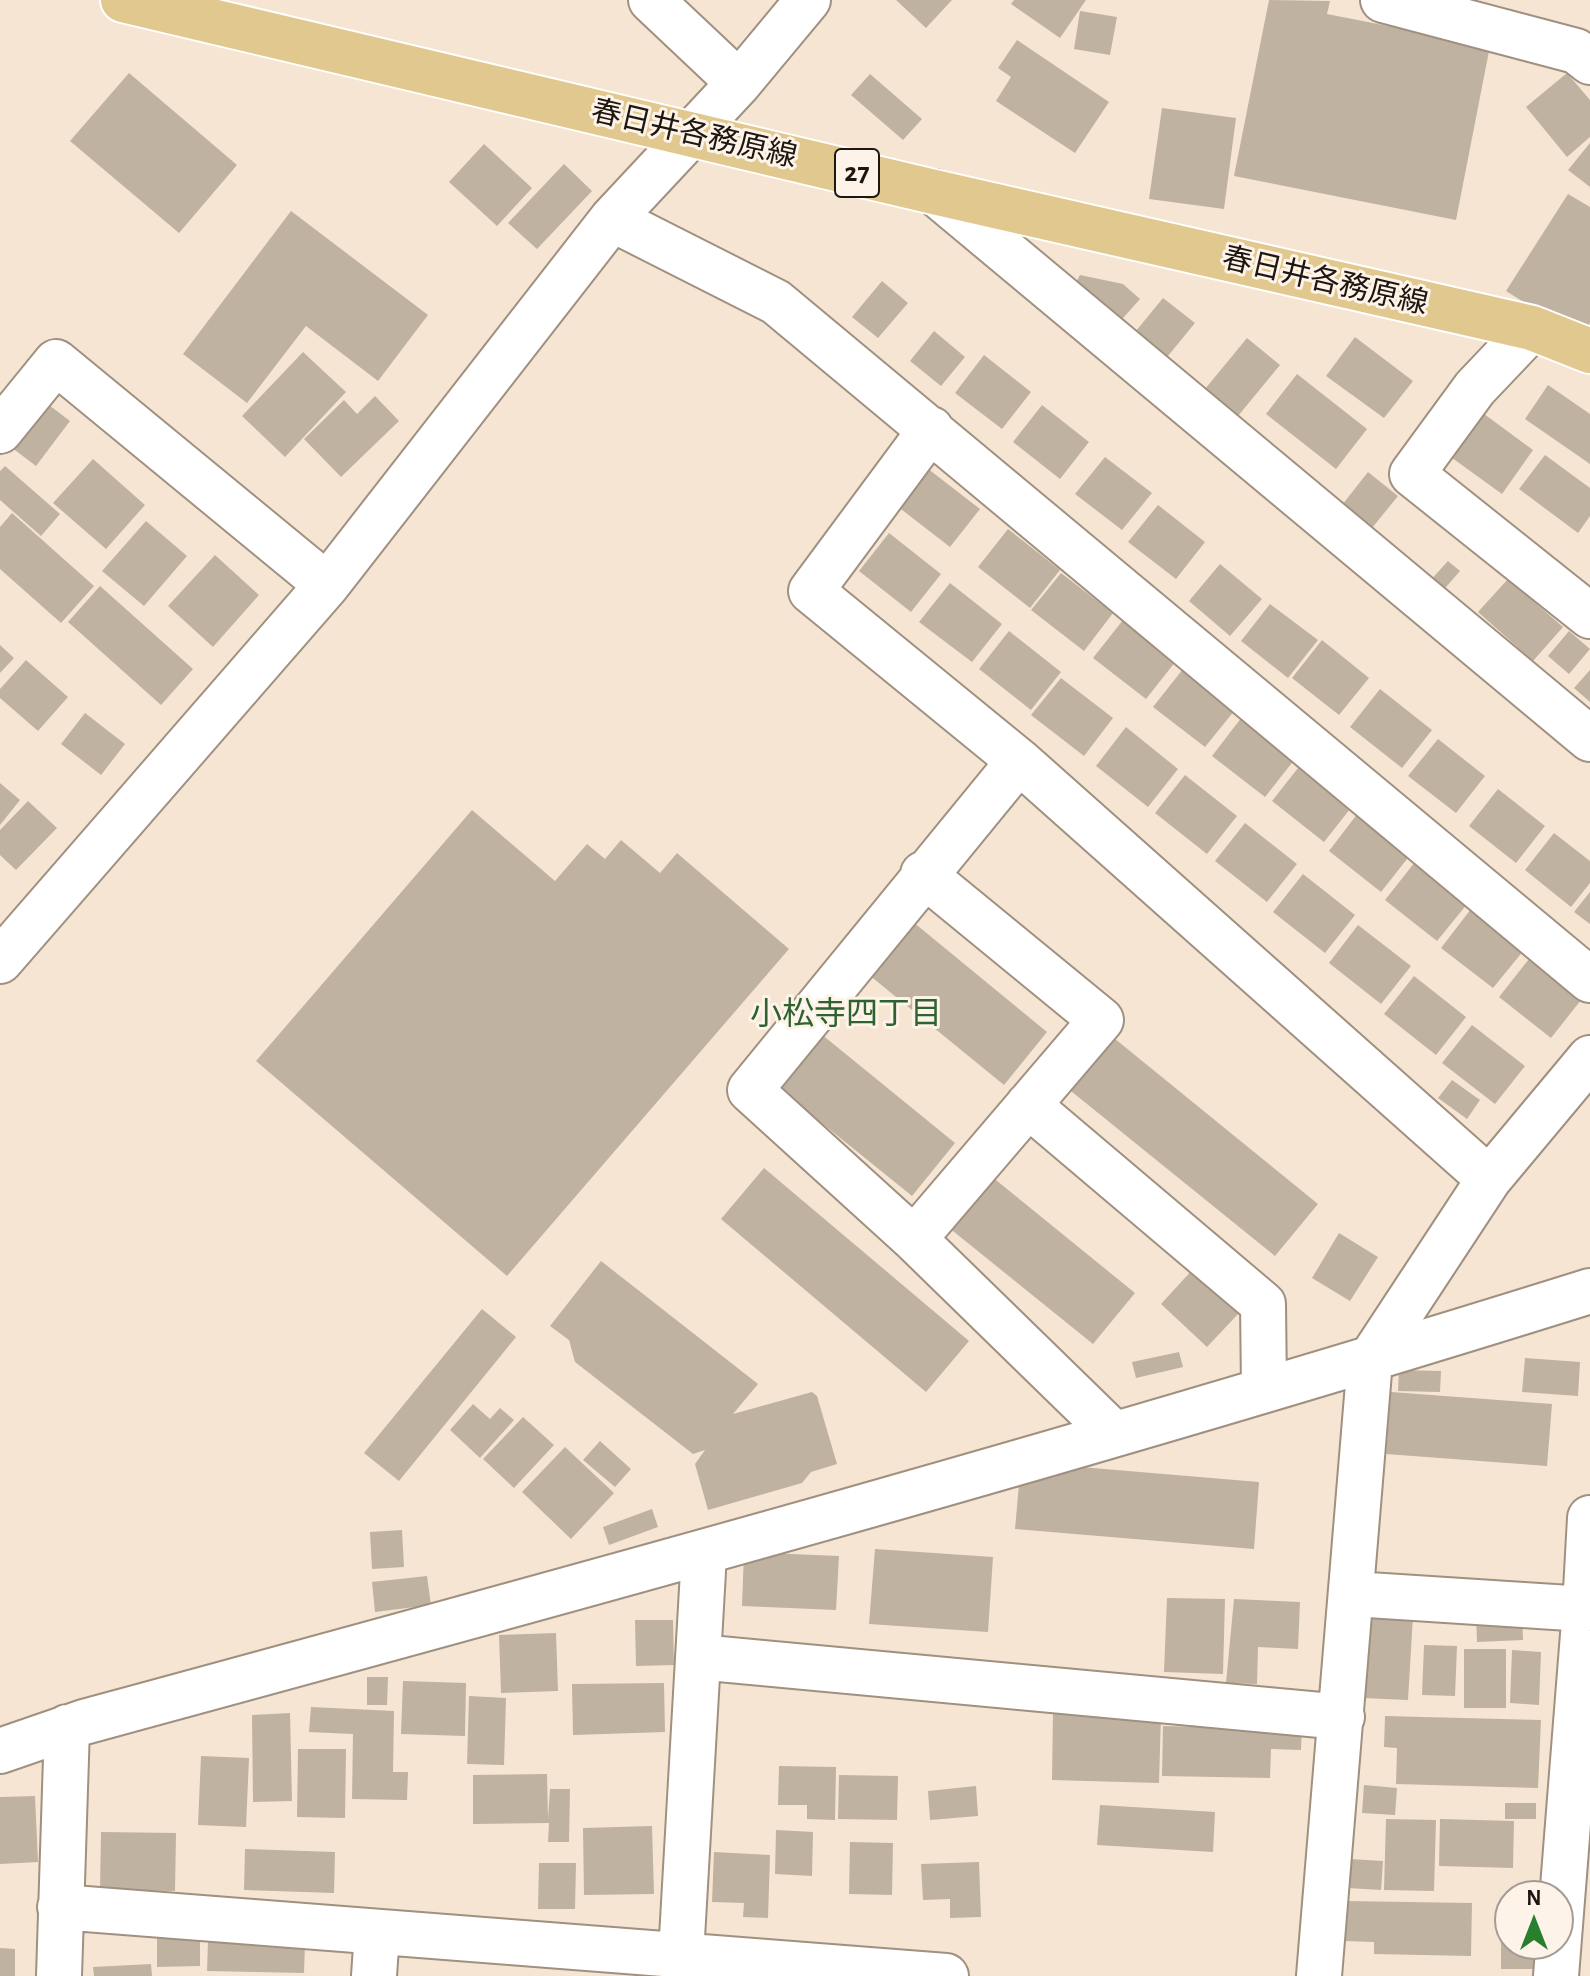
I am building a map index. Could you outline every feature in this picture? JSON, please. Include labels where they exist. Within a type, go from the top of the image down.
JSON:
[{"type":"main road","name":"春日井各務原線","points":[[123,0],[246,14],[690,132],[934,192],[1532,328],[1590,351]]},
{"type":"street","points":[[651,0],[739,83]]},
{"type":"street","points":[[7,938],[327,585],[612,219],[739,83],[808,0]]},
{"type":"street","points":[[1383,0],[1585,49]]},
{"type":"street","points":[[934,192],[1590,739]]},
{"type":"street","points":[[612,219],[776,302],[1590,980]]},
{"type":"street","points":[[1532,328],[1475,388],[1412,474],[1590,616]]},
{"type":"street","points":[[0,431],[56,362],[327,585]]},
{"type":"street","points":[[931,429],[811,591],[1019,761],[1489,1179]]},
{"type":"street","points":[[1019,761],[923,874],[750,1090],[914,1239],[1113,1433]]},
{"type":"street","points":[[914,1239],[1101,1020],[923,874]]},
{"type":"street","points":[[1319,1976],[1370,1360],[1489,1179],[1590,1058]]},
{"type":"street","points":[[1028,1105],[1263,1304],[1264,1389]]},
{"type":"street","points":[[0,1751],[67,1727],[704,1554],[1370,1360],[1590,1291]]},
{"type":"street","points":[[1556,1976],[1584,1711],[1590,1518]]},
{"type":"street","points":[[681,1955],[704,1554]]},
{"type":"street","points":[[1353,1594],[1585,1609]]},
{"type":"street","points":[[698,1657],[1342,1717]]},
{"type":"street","points":[[59,1976],[67,1727]]},
{"type":"street","points":[[60,1907],[946,1976]]},
{"type":"street","points":[[374,1976],[377,1932]]},
{"type":"building","points":[[896,0],[952,0],[926,28]]},
{"type":"building","points":[[1014,0],[1086,0],[1060,38],[1011,4]]},
{"type":"building","points":[[1269,0],[1330,1],[1327,14],[1490,46],[1456,220],[1234,176]]},
{"type":"building","points":[[1080,11],[1117,17],[1110,55],[1074,49]]},
{"type":"building","points":[[1017,40],[1109,102],[1075,153],[996,101],[1011,77],[998,68]]},
{"type":"building","points":[[129,73],[237,165],[179,233],[70,141]]},
{"type":"building","points":[[1567,73],[1590,100],[1590,137],[1567,157],[1526,107]]},
{"type":"building","points":[[870,74],[922,119],[903,140],[851,95]]},
{"type":"building","points":[[1162,108],[1236,118],[1224,209],[1149,199]]},
{"type":"building","points":[[1590,143],[1590,187],[1568,170]]},
{"type":"building","points":[[484,144],[532,188],[497,226],[449,182]]},
{"type":"building","points":[[564,164],[592,191],[537,249],[508,223]]},
{"type":"building","points":[[1568,194],[1590,207],[1590,323],[1581,338],[1506,291]]},
{"type":"building","points":[[291,211],[428,315],[378,381],[306,326],[247,403],[183,354]]},
{"type":"building","points":[[1080,275],[1123,284],[1140,299],[1116,326],[1073,288]]},
{"type":"building","points":[[882,281],[908,303],[878,338],[852,317]]},
{"type":"building","points":[[1163,298],[1195,323],[1163,362],[1131,337]]},
{"type":"building","points":[[934,331],[965,357],[941,386],[910,361]]},
{"type":"building","points":[[1355,337],[1413,381],[1384,418],[1326,376]]},
{"type":"building","points":[[1247,338],[1280,365],[1238,416],[1205,389]]},
{"type":"building","points":[[303,352],[346,392],[285,457],[242,416]]},
{"type":"building","points":[[984,355],[1031,392],[1002,429],[955,393]]},
{"type":"building","points":[[1297,374],[1367,429],[1336,469],[1266,414]]},
{"type":"building","points":[[1548,385],[1590,414],[1590,464],[1525,419]]},
{"type":"building","points":[[37,396],[70,421],[36,466],[3,441]]},
{"type":"building","points":[[375,396],[399,421],[341,477],[304,439],[344,400],[357,414]]},
{"type":"building","points":[[1042,405],[1089,442],[1060,479],[1013,442]]},
{"type":"building","points":[[1480,411],[1533,450],[1502,494],[1448,455]]},
{"type":"building","points":[[1545,455],[1590,488],[1590,516],[1578,533],[1519,489]]},
{"type":"building","points":[[1105,457],[1152,493],[1122,530],[1075,494]]},
{"type":"building","points":[[93,459],[145,505],[106,549],[53,503]]},
{"type":"building","points":[[5,466],[60,514],[41,536],[0,500],[0,471]]},
{"type":"building","points":[[927,468],[980,509],[950,547],[897,506]]},
{"type":"building","points":[[1368,472],[1398,496],[1372,528],[1342,505]]},
{"type":"building","points":[[1158,505],[1205,542],[1176,579],[1128,542]]},
{"type":"building","points":[[12,513],[94,586],[61,623],[0,569],[0,527]]},
{"type":"building","points":[[146,521],[187,556],[144,606],[102,571]]},
{"type":"building","points":[[1008,529],[1060,570],[1030,608],[978,567]]},
{"type":"building","points":[[889,533],[941,574],[911,612],[859,571]]},
{"type":"building","points":[[215,555],[259,595],[213,647],[168,606]]},
{"type":"building","points":[[1448,561],[1460,571],[1440,594],[1428,583]]},
{"type":"building","points":[[1220,564],[1262,599],[1230,636],[1189,601]]},
{"type":"building","points":[[1061,573],[1113,613],[1084,651],[1031,610]]},
{"type":"building","points":[[1508,579],[1563,627],[1533,661],[1478,612]]},
{"type":"building","points":[[950,583],[1002,624],[972,662],[919,622]]},
{"type":"building","points":[[100,586],[193,669],[161,705],[68,622]]},
{"type":"building","points":[[1270,604],[1318,640],[1288,678],[1241,641]]},
{"type":"building","points":[[1123,620],[1176,661],[1146,699],[1093,658]]},
{"type":"building","points":[[1009,631],[1061,672],[1031,710],[979,669]]},
{"type":"building","points":[[1569,631],[1590,649],[1569,674],[1548,656]]},
{"type":"building","points":[[1322,640],[1369,678],[1339,715],[1292,678]]},
{"type":"building","points":[[0,645],[14,658],[0,673]]},
{"type":"building","points":[[26,660],[68,697],[38,731],[0,698],[0,689]]},
{"type":"building","points":[[1183,669],[1235,710],[1205,747],[1153,707]]},
{"type":"building","points":[[1590,670],[1590,702],[1574,688]]},
{"type":"building","points":[[1061,678],[1113,718],[1084,756],[1031,715]]},
{"type":"building","points":[[1380,689],[1432,730],[1402,768],[1350,727]]},
{"type":"building","points":[[85,713],[125,744],[101,775],[61,744]]},
{"type":"building","points":[[1242,717],[1295,759],[1265,797],[1212,756]]},
{"type":"building","points":[[1126,727],[1178,769],[1148,807],[1096,766]]},
{"type":"building","points":[[1438,739],[1485,776],[1456,813],[1408,776]]},
{"type":"building","points":[[1302,763],[1354,804],[1324,842],[1272,801]]},
{"type":"building","points":[[1185,775],[1237,816],[1207,854],[1155,813]]},
{"type":"building","points":[[0,783],[20,800],[0,825]]},
{"type":"building","points":[[1498,789],[1545,826],[1516,863],[1469,826]]},
{"type":"building","points":[[28,801],[57,828],[16,870],[0,855],[0,830]]},
{"type":"building","points":[[472,810],[555,881],[587,844],[605,859],[621,840],[660,873],[677,853],[789,949],[507,1276],[256,1061]]},
{"type":"building","points":[[1358,813],[1411,854],[1381,892],[1329,851]]},
{"type":"building","points":[[1245,823],[1297,864],[1267,902],[1215,861]]},
{"type":"building","points":[[1554,833],[1590,861],[1590,883],[1571,907],[1525,870]]},
{"type":"building","points":[[1415,862],[1468,903],[1437,941],[1385,900]]},
{"type":"building","points":[[1303,874],[1355,915],[1325,953],[1273,912]]},
{"type":"building","points":[[1590,892],[1590,924],[1574,912]]},
{"type":"building","points":[[1471,909],[1524,950],[1493,988],[1441,948]]},
{"type":"building","points":[[907,917],[1047,1032],[1004,1085],[863,970]]},
{"type":"building","points":[[1358,925],[1411,966],[1381,1004],[1329,963]]},
{"type":"building","points":[[1529,959],[1581,1000],[1551,1038],[1499,997]]},
{"type":"building","points":[[1414,976],[1466,1017],[1436,1055],[1384,1014]]},
{"type":"building","points":[[1472,1025],[1525,1066],[1495,1104],[1442,1063]]},
{"type":"building","points":[[815,1029],[955,1143],[912,1196],[771,1082]]},
{"type":"building","points":[[1109,1034],[1318,1204],[1275,1256],[1066,1087]]},
{"type":"building","points":[[1452,1080],[1480,1100],[1467,1119],[1438,1098]]},
{"type":"building","points":[[764,1168],[969,1341],[926,1392],[721,1219]]},
{"type":"building","points":[[991,1176],[1135,1293],[1093,1344],[948,1227]]},
{"type":"building","points":[[1339,1233],[1378,1257],[1350,1301],[1312,1278]]},
{"type":"building","points":[[601,1261],[758,1384],[733,1414],[812,1392],[817,1396],[837,1464],[811,1472],[802,1483],[708,1510],[695,1464],[705,1450],[693,1454],[575,1362],[569,1340],[550,1326]]},
{"type":"building","points":[[1194,1268],[1240,1312],[1207,1347],[1161,1304]]},
{"type":"building","points":[[482,1309],[516,1337],[399,1481],[364,1453]]},
{"type":"building","points":[[1179,1352],[1183,1367],[1136,1378],[1132,1362]]},
{"type":"building","points":[[1525,1358],[1580,1362],[1578,1396],[1522,1392]]},
{"type":"building","points":[[1399,1370],[1441,1371],[1440,1392],[1398,1391]]},
{"type":"building","points":[[1391,1392],[1552,1404],[1547,1466],[1386,1454]]},
{"type":"building","points":[[473,1404],[490,1419],[500,1408],[514,1420],[480,1458],[450,1430]]},
{"type":"building","points":[[523,1417],[554,1445],[514,1488],[483,1459]]},
{"type":"building","points":[[600,1441],[631,1469],[615,1487],[583,1460]]},
{"type":"building","points":[[565,1447],[614,1493],[571,1539],[522,1492]]},
{"type":"building","points":[[1021,1462],[1259,1482],[1254,1549],[1015,1529]]},
{"type":"building","points":[[652,1509],[658,1527],[609,1545],[603,1527]]},
{"type":"building","points":[[402,1530],[404,1567],[372,1569],[370,1532]]},
{"type":"building","points":[[875,1549],[993,1557],[988,1632],[869,1624]]},
{"type":"building","points":[[744,1552],[839,1556],[836,1610],[742,1606]]},
{"type":"building","points":[[427,1576],[431,1605],[375,1612],[372,1582]]},
{"type":"building","points":[[1167,1598],[1225,1599],[1223,1674],[1164,1672]]},
{"type":"building","points":[[1234,1599],[1300,1602],[1298,1649],[1258,1647],[1257,1684],[1226,1683]]},
{"type":"building","points":[[1367,1613],[1413,1616],[1408,1700],[1363,1698]]},
{"type":"building","points":[[1522,1613],[1523,1640],[1477,1642],[1476,1614]]},
{"type":"building","points":[[635,1620],[673,1620],[674,1665],[636,1666]]},
{"type":"building","points":[[556,1633],[558,1691],[501,1693],[499,1635]]},
{"type":"building","points":[[1424,1645],[1457,1646],[1455,1696],[1422,1695]]},
{"type":"building","points":[[1464,1649],[1506,1649],[1506,1708],[1464,1708]]},
{"type":"building","points":[[1512,1650],[1541,1652],[1539,1705],[1510,1703]]},
{"type":"building","points":[[367,1677],[388,1677],[387,1705],[367,1705]]},
{"type":"building","points":[[403,1681],[466,1683],[465,1736],[401,1734]]},
{"type":"building","points":[[664,1683],[665,1732],[573,1735],[572,1684]]},
{"type":"building","points":[[469,1696],[506,1698],[504,1765],[467,1764]]},
{"type":"building","points":[[311,1707],[394,1711],[393,1772],[408,1772],[407,1800],[352,1799],[353,1734],[309,1732]]},
{"type":"building","points":[[1053,1711],[1161,1714],[1159,1783],[1052,1780]]},
{"type":"building","points":[[290,1713],[292,1801],[253,1802],[252,1715]]},
{"type":"building","points":[[1385,1716],[1541,1720],[1538,1788],[1396,1784],[1397,1748],[1384,1747]]},
{"type":"building","points":[[1302,1722],[1301,1750],[1271,1749],[1270,1778],[1162,1776],[1163,1726],[1242,1728]]},
{"type":"building","points":[[298,1749],[346,1749],[345,1818],[297,1817]]},
{"type":"building","points":[[201,1756],[249,1758],[246,1827],[198,1825]]},
{"type":"building","points":[[779,1766],[836,1767],[835,1820],[807,1819],[807,1805],[778,1805]]},
{"type":"building","points":[[547,1774],[548,1819],[550,1789],[570,1789],[569,1842],[548,1842],[549,1823],[473,1824],[473,1775]]},
{"type":"building","points":[[839,1775],[898,1776],[897,1820],[838,1819]]},
{"type":"building","points":[[1364,1785],[1397,1788],[1395,1815],[1362,1813]]},
{"type":"building","points":[[976,1786],[978,1816],[930,1820],[928,1791]]},
{"type":"building","points":[[35,1796],[38,1862],[0,1864],[0,1797]]},
{"type":"building","points":[[1505,1803],[1536,1803],[1536,1819],[1505,1819]]},
{"type":"building","points":[[1100,1805],[1215,1812],[1213,1852],[1097,1845]]},
{"type":"building","points":[[1386,1819],[1436,1820],[1434,1891],[1384,1890]]},
{"type":"building","points":[[1440,1819],[1514,1821],[1513,1868],[1439,1866]]},
{"type":"building","points":[[652,1826],[654,1894],[584,1895],[583,1828]]},
{"type":"building","points":[[776,1830],[813,1832],[812,1876],[775,1874]]},
{"type":"building","points":[[101,1832],[176,1833],[175,1891],[100,1890]]},
{"type":"building","points":[[850,1842],[893,1843],[892,1895],[849,1894]]},
{"type":"building","points":[[245,1849],[335,1852],[334,1893],[244,1890]]},
{"type":"building","points":[[714,1852],[770,1855],[768,1918],[743,1917],[744,1903],[712,1902]]},
{"type":"building","points":[[1350,1859],[1383,1861],[1381,1890],[1348,1888]]},
{"type":"building","points":[[979,1862],[981,1917],[950,1918],[950,1899],[923,1900],[921,1864]]},
{"type":"building","points":[[539,1863],[576,1863],[575,1909],[538,1909]]},
{"type":"building","points":[[1345,1901],[1472,1903],[1471,1956],[1374,1954],[1374,1942],[1344,1941]]},
{"type":"building","points":[[200,1936],[200,1966],[157,1967],[157,1937]]},
{"type":"building","points":[[208,1941],[305,1943],[304,1973],[207,1971]]},
{"type":"building","points":[[0,1948],[15,1949],[15,1976],[0,1976]]},
{"type":"building","points":[[1501,1960],[1535,1960],[1535,1969],[1501,1969]]},
{"type":"building","points":[[151,1964],[152,1976],[94,1976],[93,1967]]},
{"type":"district","name":"小松寺四丁目","points":[[846,1014]]}]
